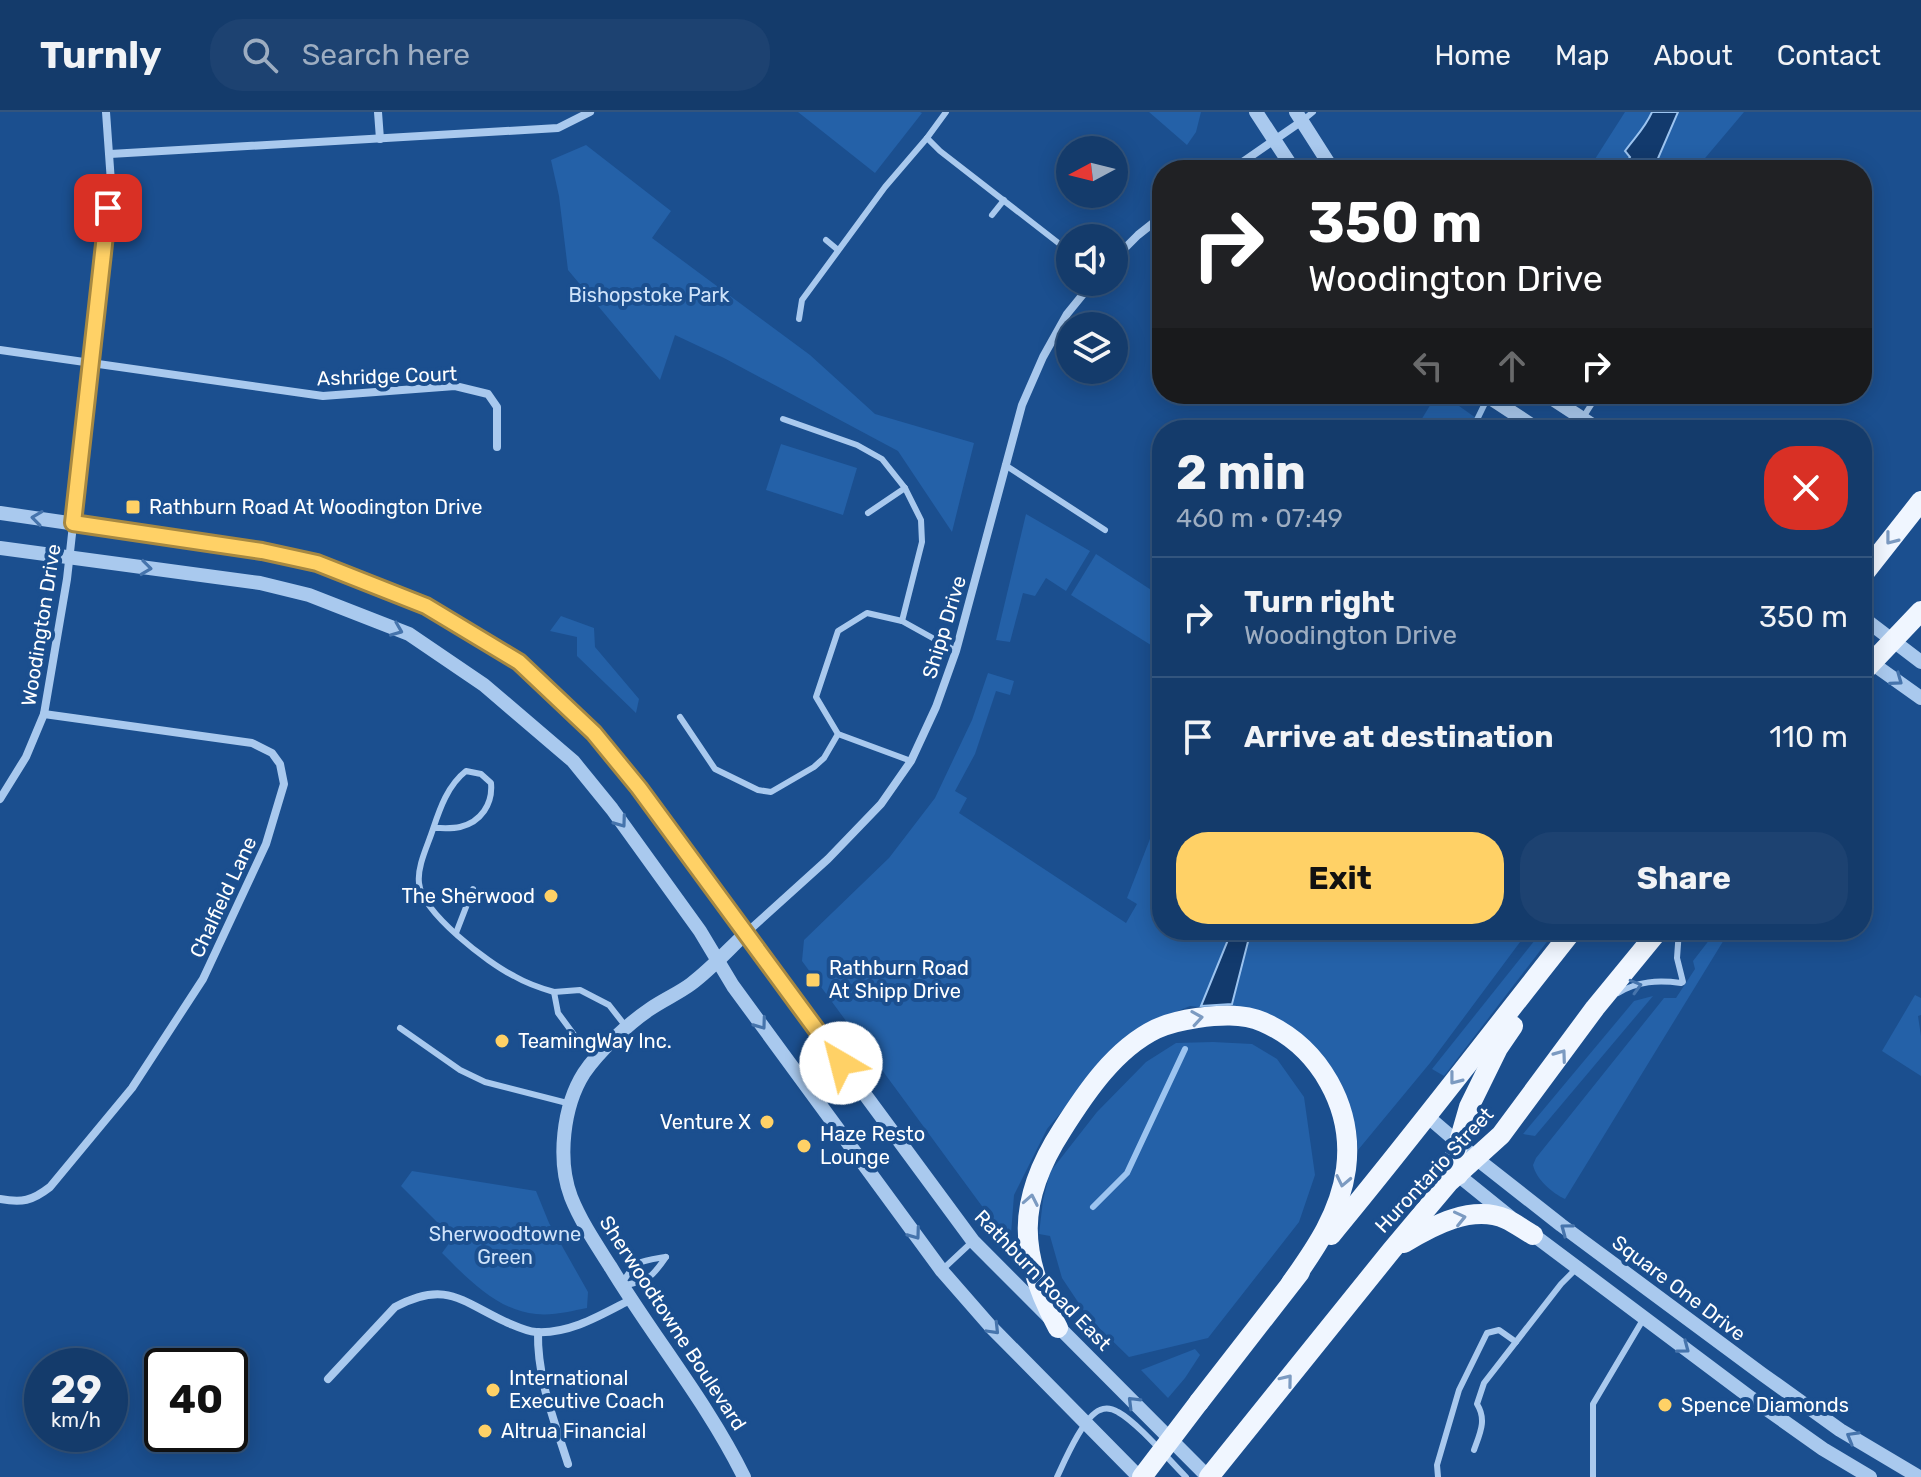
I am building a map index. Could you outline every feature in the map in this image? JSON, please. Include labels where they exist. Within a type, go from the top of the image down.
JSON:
[{"type":"main road","points":[[1872,563],[1921,501]]},
{"type":"main road","points":[[1872,658],[1921,611]]},
{"type":"main road","name":"Hurontario Street","points":[[1140,1477],[1291,1283],[1406,1145],[1568,940]]},
{"type":"main road","points":[[1458,1175],[1454,1159],[1469,1107],[1498,1048],[1569,940]]},
{"type":"main road","name":"Hurontario Street","points":[[1208,1477],[1449,1182],[1501,1135],[1595,1008],[1651,940]]},
{"type":"main road","points":[[1058,1328],[1043,1301],[1033,1272],[1027,1227],[1028,1205],[1035,1181],[1055,1140],[1082,1098],[1117,1057],[1155,1029],[1183,1021],[1218,1015],[1261,1021],[1294,1042],[1315,1061],[1331,1083],[1341,1106],[1347,1156],[1341,1191],[1334,1214],[1291,1283]]},
{"type":"main road","points":[[1391,1251],[1439,1224],[1471,1215],[1489,1214],[1504,1218],[1533,1235]]},
{"type":"street","name":"Woodington Drive","points":[[0,799],[26,757],[44,714],[69,558],[111,182],[106,112]]},
{"type":"street","points":[[378,112],[380,139]]},
{"type":"street","points":[[110,154],[558,128],[590,112]]},
{"type":"street","points":[[1256,112],[1287,160]]},
{"type":"street","points":[[1246,160],[1275,141],[1304,115],[1328,160]]},
{"type":"street","points":[[1128,245],[1152,224]]},
{"type":"street","name":"Shipp Drive","points":[[745,934],[828,859],[881,804],[911,761],[936,707],[956,651],[1022,405],[1043,357],[1067,314],[1082,296]]},
{"type":"street","name":"Ashridge Court","points":[[0,350],[323,396],[455,386],[488,394],[497,407],[497,447]]},
{"type":"street","points":[[1499,404],[1524,420]]},
{"type":"street","points":[[1557,404],[1575,420]]},
{"type":"street","name":"Rathburn Road East","points":[[0,513],[262,551],[317,563],[426,606],[519,662],[594,733],[639,788],[973,1241],[1208,1477]]},
{"type":"street","points":[[0,548],[260,583],[309,595],[409,634],[484,685],[573,761],[612,809],[700,931],[733,986],[942,1271],[991,1327],[1140,1477]]},
{"type":"street","points":[[1872,625],[1921,662]]},
{"type":"street","points":[[1872,668],[1921,698]]},
{"type":"street","name":"Chalfield Lane","points":[[0,1199],[22,1201],[37,1197],[50,1187],[132,1088],[203,979],[266,844],[284,784],[280,764],[272,753],[252,743],[44,714]]},
{"type":"street","name":"Sherwoodtowne Boulevard","points":[[744,1477],[731,1449],[630,1300],[585,1226],[571,1195],[565,1169],[564,1144],[571,1104],[584,1074],[597,1058],[647,1010],[691,984],[745,934]]},
{"type":"street","name":"Square One Drive","points":[[1427,1116],[1561,1225],[1788,1393],[1840,1430],[1919,1477]]},
{"type":"street","points":[[1458,1175],[1644,1318],[1823,1449],[1870,1477]]},
{"type":"street","points":[[328,1379],[395,1307],[410,1299],[443,1294],[527,1331],[538,1332],[580,1325],[630,1300]]},
{"type":"street","points":[[538,1332],[538,1356],[546,1394],[568,1464]]},
{"type":"lane","points":[[799,319],[802,300],[885,187],[946,112]]},
{"type":"lane","points":[[927,138],[1056,241]]},
{"type":"lane","points":[[992,215],[1004,200]]},
{"type":"lane","points":[[826,240],[838,250]]},
{"type":"lane","points":[[783,419],[857,445],[882,459],[905,488],[921,520],[922,542],[902,621]]},
{"type":"lane","points":[[1005,465],[1105,530]]},
{"type":"lane","points":[[868,513],[905,488]]},
{"type":"lane","points":[[911,761],[838,734],[816,697],[838,631],[867,613],[902,621],[956,651]]},
{"type":"lane","points":[[680,717],[715,769],[758,790],[771,792],[814,767],[824,758],[838,734]]},
{"type":"lane","points":[[434,828],[458,828],[475,821],[487,809],[491,783],[481,774],[466,771],[456,778],[441,806],[420,869],[419,883],[426,903],[476,951],[510,975],[554,992],[580,990],[609,1005],[627,1028]]},
{"type":"lane","points":[[456,933],[473,889]]},
{"type":"lane","points":[[1595,1008],[1628,986],[1661,981],[1683,982],[1677,958],[1678,940]]},
{"type":"lane","points":[[554,992],[558,1013],[597,1058]]},
{"type":"lane","points":[[400,1028],[460,1070],[485,1082],[571,1104]]},
{"type":"lane","points":[[942,1271],[973,1241]]},
{"type":"lane","points":[[666,1257],[653,1275],[641,1282],[621,1286],[631,1267],[643,1261],[666,1257]]},
{"type":"lane","points":[[1474,1450],[1482,1428],[1483,1414],[1477,1404],[1484,1383],[1577,1268]]},
{"type":"lane","points":[[1593,1477],[1593,1404],[1644,1318]]},
{"type":"lane","points":[[1438,1477],[1437,1465],[1459,1390],[1487,1333],[1499,1330],[1516,1342]]},
{"type":"lane","points":[[1057,1477],[1091,1416],[1098,1410],[1108,1408],[1133,1424],[1186,1477]]},
{"type":"green space","points":[[798,112],[920,112],[922,113],[875,173]]},
{"type":"green space","points":[[1149,112],[1201,112],[1196,132],[1187,145]]},
{"type":"green space","points":[[1625,112],[1744,112],[1703,160],[1594,160]]},
{"type":"green space","name":"Bishopstoke Park","points":[[586,145],[671,211],[652,238],[810,355],[875,414],[974,443],[952,532],[898,451],[724,358],[675,335],[660,380],[568,270],[559,196],[551,160]]},
{"type":"green space","points":[[1431,404],[1456,404],[1479,420],[1421,420]]},
{"type":"green space","points":[[781,444],[857,468],[843,515],[766,490]]},
{"type":"green space","points":[[1026,514],[1090,551],[1066,591],[1046,578],[1035,596],[1023,593],[1010,642],[996,640]]},
{"type":"green space","points":[[1096,554],[1152,590],[1152,646],[1071,595]]},
{"type":"green space","points":[[561,616],[594,628],[595,647],[639,699],[636,713],[577,656],[577,637],[550,631]]},
{"type":"green space","points":[[988,673],[1014,681],[1010,695],[996,691],[975,754],[955,791],[967,798],[959,813],[1126,923],[1137,904],[1127,898],[1152,834],[1152,940],[1522,940],[1430,1063],[1358,1150],[1356,1129],[1342,1085],[1317,1051],[1265,1015],[1190,1006],[1153,1021],[1118,1045],[1047,1129],[1014,1195],[1011,1234],[998,1228],[802,961],[804,940],[889,858],[935,798],[972,720]]},
{"type":"green space","points":[[1535,940],[1548,940],[1444,1076],[1432,1069]]},
{"type":"green space","points":[[1709,940],[1724,940],[1565,1199],[1537,1175],[1533,1165],[1536,1158],[1664,998],[1676,998],[1695,969],[1693,961]]},
{"type":"green space","points":[[1915,995],[1921,998],[1921,1015],[1918,1016],[1921,1076],[1882,1051]]},
{"type":"green space","points":[[1653,996],[1535,1136],[1523,1134],[1634,1001]]},
{"type":"green space","points":[[1176,1043],[1252,1044],[1277,1059],[1304,1097],[1315,1175],[1299,1222],[1208,1338],[1129,1357],[1088,1317],[1062,1278],[1050,1236],[1039,1234],[1050,1172],[1097,1112],[1146,1062]]},
{"type":"green space","name":"Sherwoodtowne Green","points":[[412,1171],[536,1191],[549,1223],[588,1292],[587,1308],[555,1314],[522,1312],[484,1292],[442,1253],[453,1238],[401,1186]]},
{"type":"green space","points":[[1195,1349],[1200,1355],[1168,1398],[1141,1370]]},
{"type":"shaded area","points":[[1652,112],[1678,112],[1657,160],[1628,160],[1630,157],[1625,151]]},
{"type":"shaded area","points":[[1228,940],[1248,940],[1232,1004],[1201,1006]]},
{"type":"waterway","points":[[1477,420],[1485,404]]},
{"type":"waterway","points":[[1093,1207],[1127,1173],[1185,1049]]},
{"type":"place","name":"Rathburn Road At Woodington Drive","points":[[133,507]]},
{"type":"place","name":"The Sherwood","points":[[551,896]]},
{"type":"place","name":"Rathburn Road At Shipp Drive","points":[[813,980]]},
{"type":"place","name":"TeamingWay Inc.","points":[[502,1041]]},
{"type":"place","name":"Venture X","points":[[767,1122]]},
{"type":"place","name":"Haze Resto Lounge","points":[[804,1146]]},
{"type":"place","name":"International Executive Coach","points":[[493,1390]]},
{"type":"place","name":"Spence Diamonds","points":[[1665,1405]]},
{"type":"place","name":"Altrua Financial","points":[[485,1431]]},
{"type":"route","points":[[108,208],[73,523],[262,551],[317,563],[426,606],[519,662],[594,733],[639,788],[841,1063]]}]
